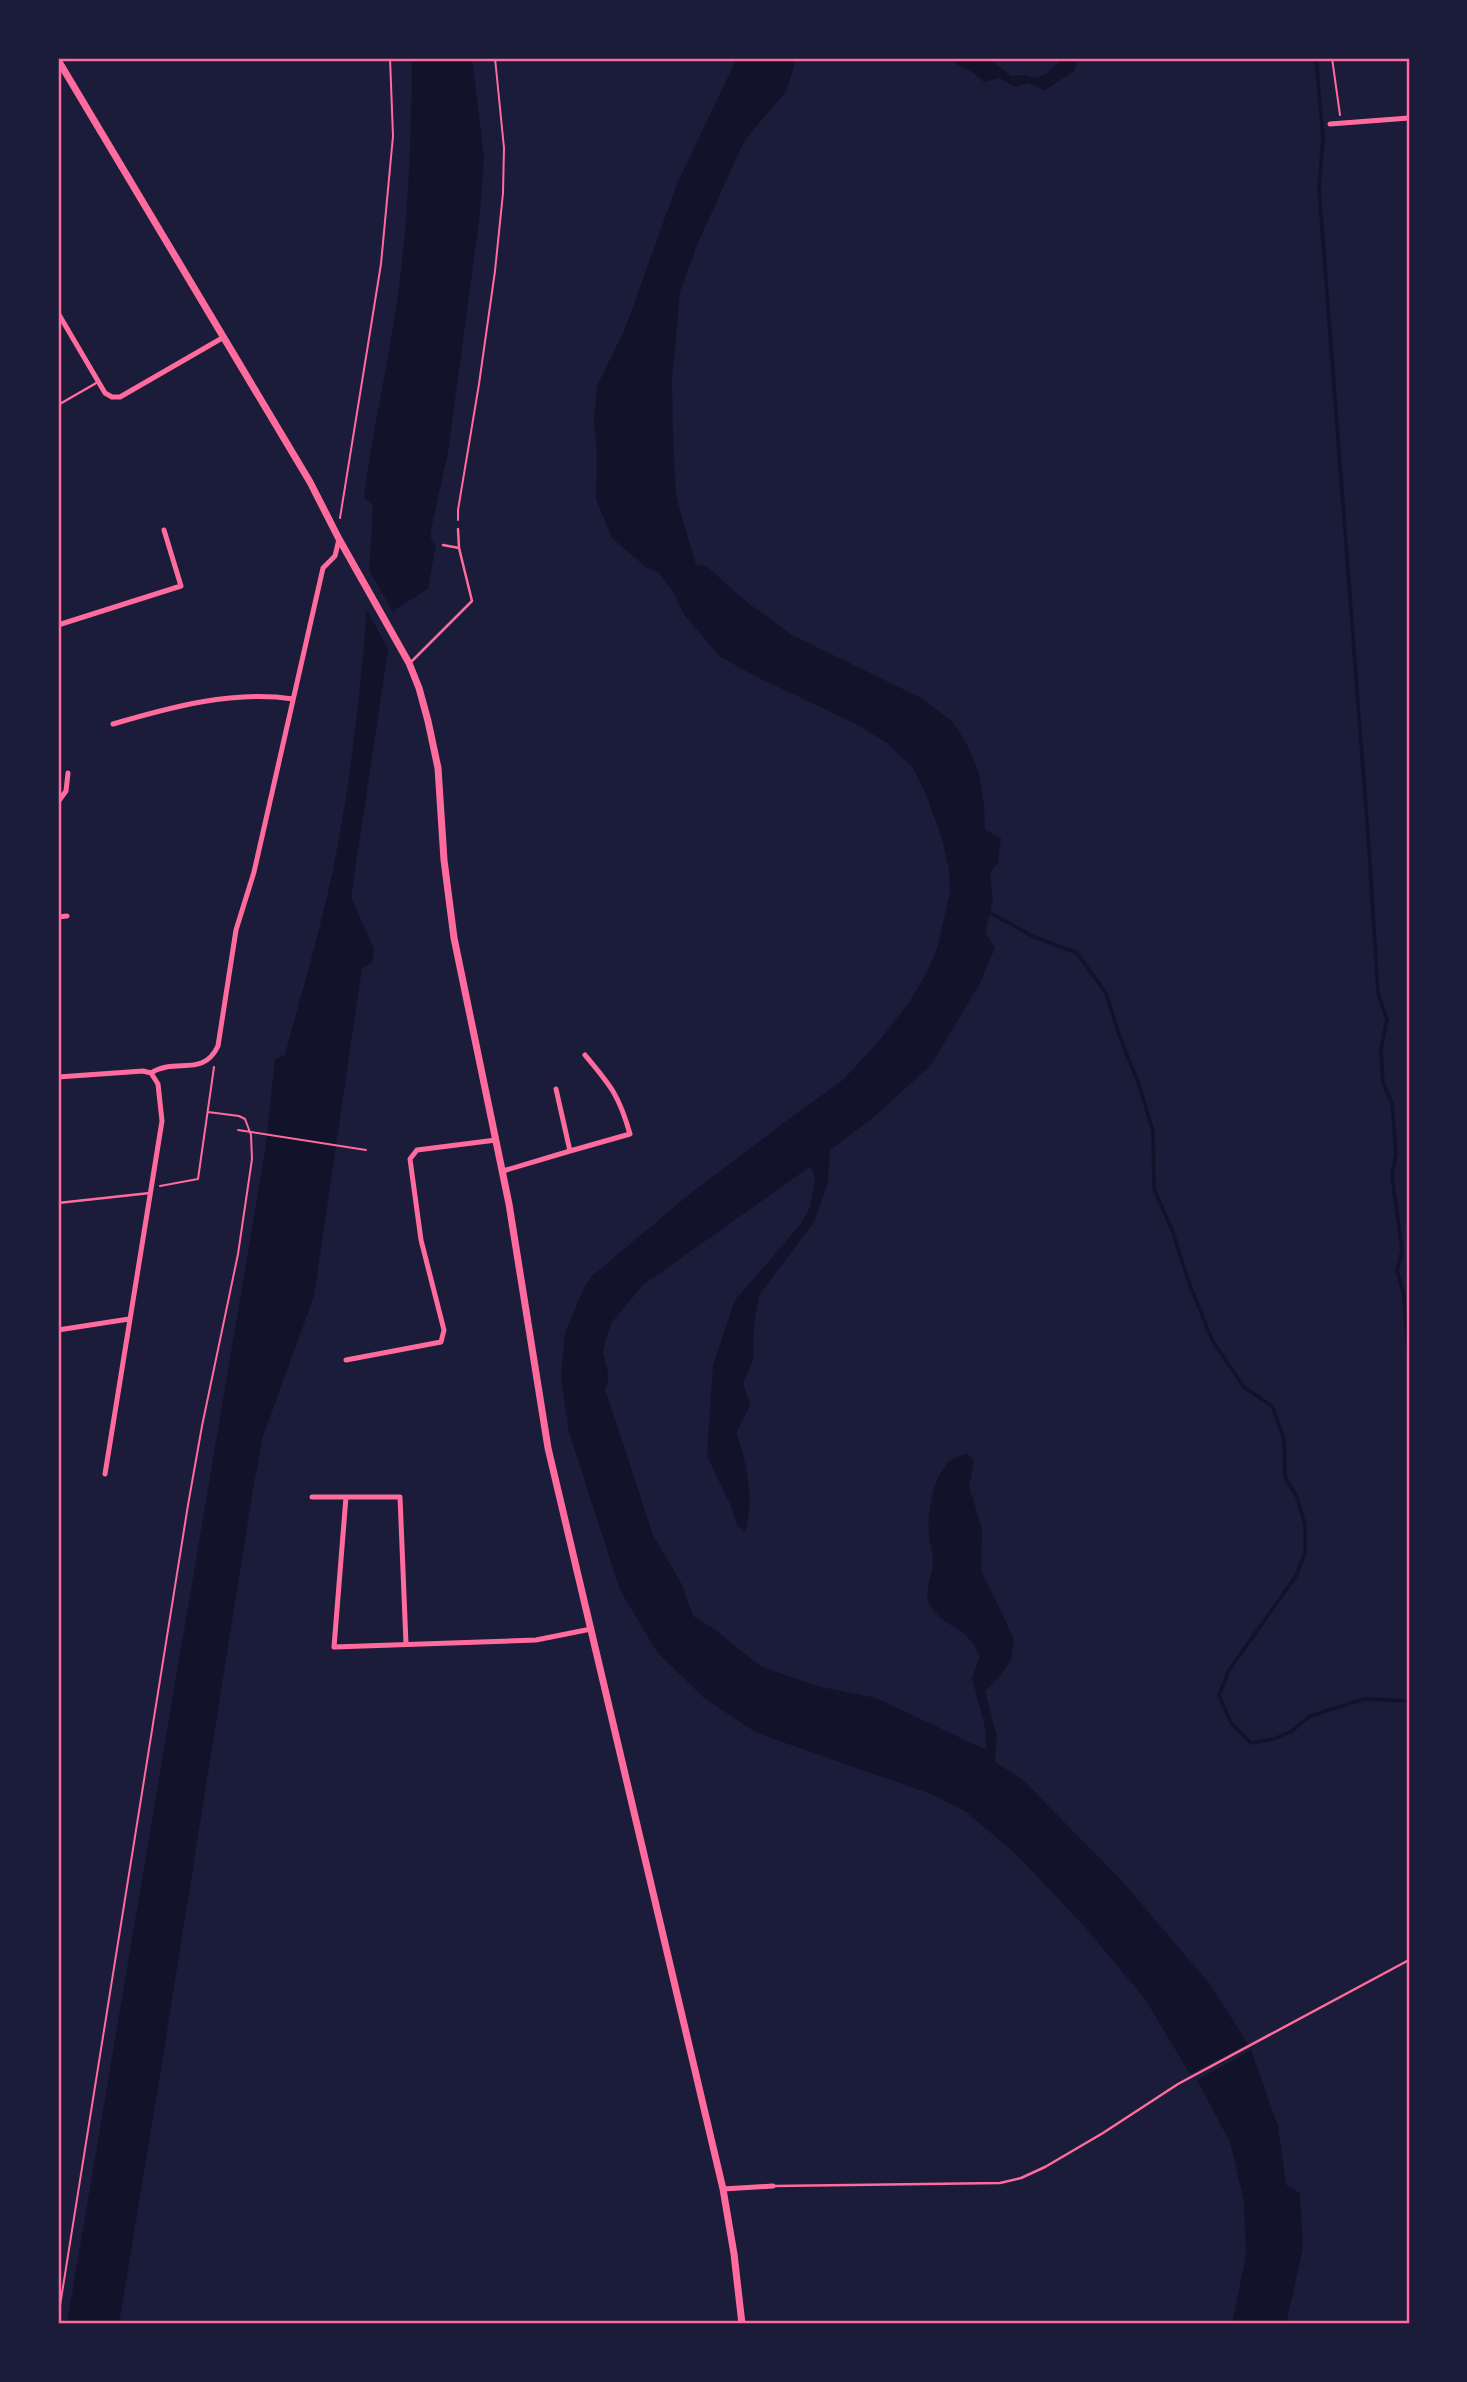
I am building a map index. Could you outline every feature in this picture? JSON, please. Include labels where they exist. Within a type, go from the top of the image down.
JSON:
[{"type":"main road","points":[[58,60],[310,482],[409,663],[424,705],[438,768],[444,860],[454,938],[503,1171],[548,1448],[723,2189],[742,2324]]},
{"type":"street","points":[[1329,124],[1409,118]]},
{"type":"street","points":[[58,313],[109,396],[120,397],[224,337]]},
{"type":"street","points":[[58,625],[181,586],[164,530]]},
{"type":"street","points":[[151,1073],[159,1068],[204,1064],[211,1059],[218,1046],[236,930],[254,872],[323,568],[335,556],[339,539]]},
{"type":"street","points":[[113,724],[202,702],[262,696],[293,699]]},
{"type":"street","points":[[58,802],[66,791],[68,774]]},
{"type":"street","points":[[58,917],[67,916]]},
{"type":"street","points":[[503,1171],[630,1134],[613,1089],[585,1055]]},
{"type":"street","points":[[58,1077],[143,1071],[151,1073],[158,1084],[162,1121],[105,1474]]},
{"type":"street","points":[[556,1089],[570,1151]]},
{"type":"street","points":[[346,1360],[441,1342],[444,1330],[421,1240],[410,1159],[417,1150],[496,1140]]},
{"type":"street","points":[[58,1330],[129,1319]]},
{"type":"street","points":[[312,1497],[400,1497],[406,1644]]},
{"type":"street","points":[[346,1497],[334,1647],[536,1640],[591,1629]]},
{"type":"street","points":[[723,2189],[773,2186]]},
{"type":"lane","points":[[58,405],[98,382]]},
{"type":"lane","points":[[409,663],[472,601],[459,548],[458,528]]},
{"type":"lane","points":[[443,545],[459,548]]},
{"type":"lane","points":[[58,1203],[150,1190]]},
{"type":"lane","points":[[773,2186],[1009,2182],[1045,2167],[1178,2084],[1409,1960]]},
{"type":"path","points":[[340,518],[381,264],[393,135],[390,58]]},
{"type":"path","points":[[458,528],[457,510],[479,384],[503,193],[504,148],[495,58]]},
{"type":"path","points":[[1332,58],[1341,123]]},
{"type":"path","points":[[150,1190],[198,1179],[214,1066],[211,1059]]},
{"type":"path","points":[[58,2318],[188,1505],[238,1254],[252,1159],[251,1135],[245,1119],[208,1112]]},
{"type":"path","points":[[238,1130],[366,1150]]},
{"type":"shaded area","points":[[412,58],[472,58],[484,157],[480,214],[448,452],[431,529],[431,539],[436,544],[428,589],[394,610],[351,897],[374,949],[372,963],[362,968],[314,1296],[263,1436],[253,1489],[119,2324],[67,2324],[266,1145],[275,1059],[285,1055],[316,942],[341,829],[360,690],[371,551],[373,505],[364,497],[395,313],[405,230]]},
{"type":"shaded area","points":[[737,58],[796,58],[787,90],[744,141],[697,245],[680,292],[672,381],[673,437],[676,496],[693,555],[696,565],[706,566],[748,603],[792,635],[921,698],[952,721],[967,744],[979,773],[985,830],[1001,838],[998,863],[990,872],[993,900],[985,932],[995,948],[980,983],[931,1065],[876,1115],[830,1150],[828,1182],[814,1222],[759,1295],[754,1325],[753,1360],[743,1382],[750,1405],[736,1433],[748,1483],[749,1508],[745,1533],[737,1525],[707,1456],[713,1366],[735,1300],[801,1224],[810,1207],[815,1179],[811,1166],[643,1285],[612,1322],[603,1353],[608,1373],[605,1389],[653,1535],[682,1585],[693,1616],[714,1629],[760,1666],[816,1686],[876,1698],[986,1750],[985,1727],[972,1678],[980,1657],[969,1638],[938,1615],[928,1597],[933,1568],[929,1516],[936,1483],[945,1466],[959,1456],[967,1454],[974,1461],[969,1487],[982,1528],[981,1570],[1014,1639],[1011,1660],[985,1691],[997,1737],[995,1762],[1022,1779],[1121,1880],[1209,1983],[1248,2044],[1190,2074],[1145,1999],[1084,1926],[1017,1855],[965,1811],[931,1794],[757,1733],[704,1698],[657,1652],[620,1590],[569,1432],[561,1379],[565,1332],[592,1276],[691,1193],[843,1080],[908,1004],[926,974],[937,949],[950,893],[949,869],[942,839],[926,794],[913,768],[887,743],[856,724],[719,656],[683,613],[673,591],[658,572],[647,568],[612,538],[596,499],[594,419],[597,386],[625,329],[677,184]]},
{"type":"shaded area","points":[[945,58],[989,59],[1011,76],[1035,78],[1045,75],[1063,58],[1081,58],[1078,59],[1074,71],[1045,90],[1028,83],[1015,87],[999,78],[984,82],[972,72]]},
{"type":"shaded area","points":[[1251,2050],[1278,2126],[1286,2185],[1300,2193],[1303,2248],[1286,2324],[1232,2324],[1246,2256],[1244,2201],[1230,2142],[1197,2080]]},
{"type":"pier","points":[[366,565],[396,617],[391,654],[364,605]]},
{"type":"waterway","points":[[1316,58],[1323,138],[1319,188],[1378,993],[1387,1019],[1381,1049],[1383,1083],[1392,1103],[1396,1154],[1392,1175],[1402,1251],[1397,1270],[1404,1295],[1409,1369]]},
{"type":"waterway","points":[[987,911],[1032,936],[1077,953],[1106,993],[1153,1131],[1154,1189],[1173,1232],[1188,1280],[1212,1340],[1244,1387],[1272,1406],[1284,1439],[1285,1477],[1297,1497],[1305,1525],[1305,1553],[1296,1576],[1229,1670],[1219,1695],[1231,1723],[1251,1743],[1274,1739],[1292,1731],[1310,1716],[1364,1699],[1409,1701]]}]
